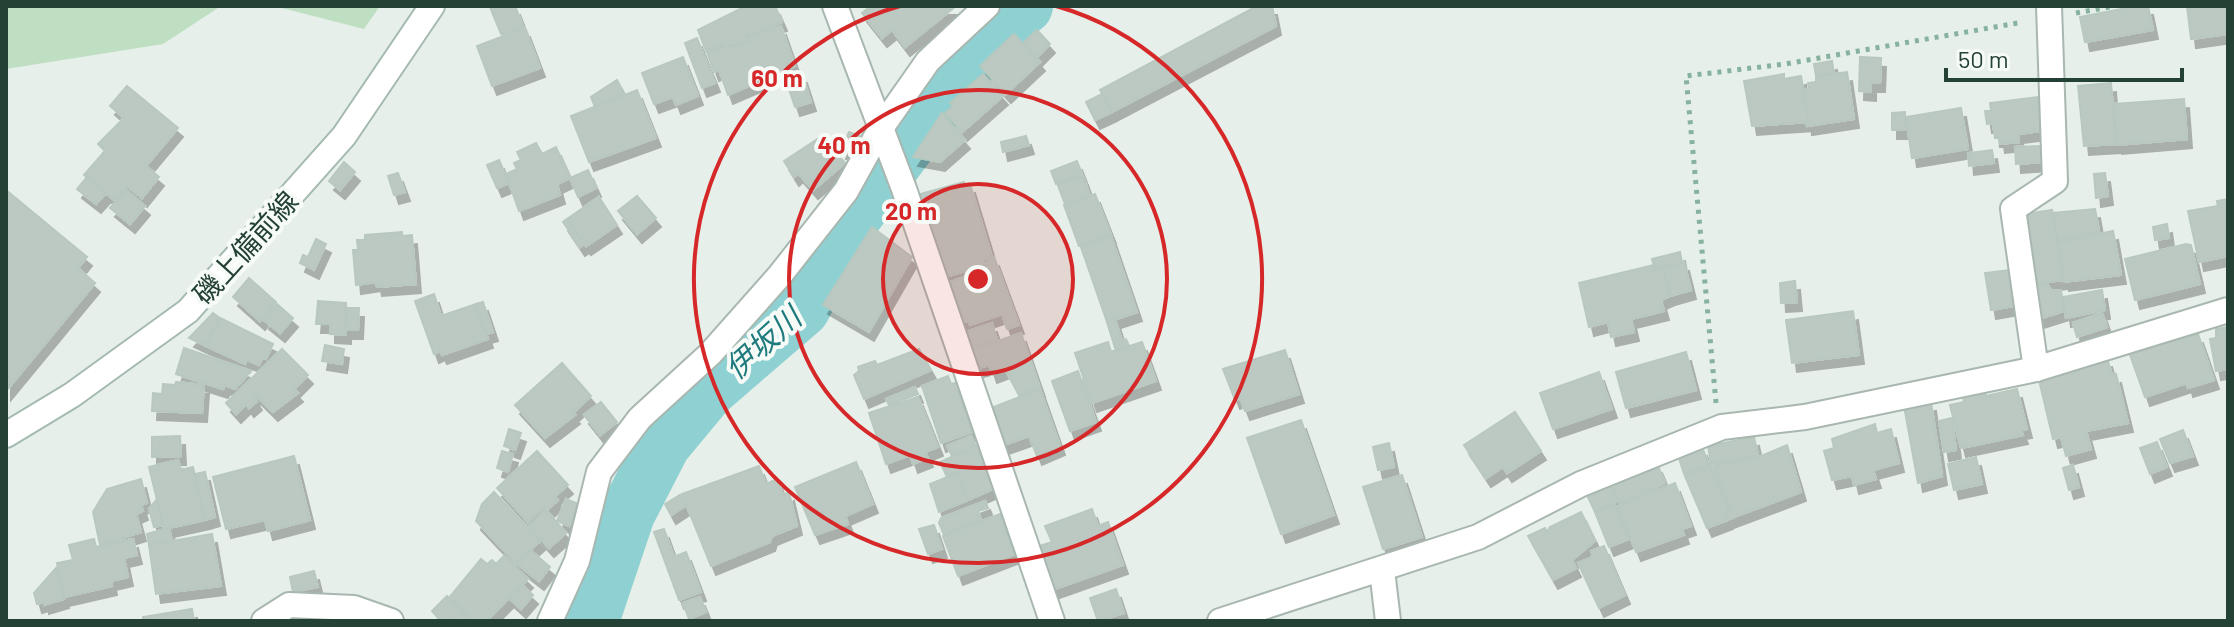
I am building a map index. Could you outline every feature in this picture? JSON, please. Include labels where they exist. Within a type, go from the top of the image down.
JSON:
[{"type":"street","name":"磯上備前線","points":[[6,435],[72,395],[188,311],[344,136],[432,6]]},
{"type":"street","points":[[835,6],[900,180],[1052,621]]},
{"type":"street","points":[[550,621],[577,561],[599,472],[640,418],[710,354],[780,275],[846,191],[928,61],[987,6]]},
{"type":"street","points":[[2036,369],[2013,209],[2055,181],[2049,12]]},
{"type":"street","points":[[1220,621],[1478,537],[1581,484],[1722,427],[1805,417],[2036,369],[2228,310]]},
{"type":"street","points":[[1382,570],[1388,621]]},
{"type":"street","points":[[264,621],[289,605],[354,608],[391,621]]},
{"type":"path","points":[[1722,427],[1708,332],[1686,76],[1785,64],[2049,12],[2115,6]]},
{"type":"green space","points":[[6,6],[221,6],[163,44],[6,69]]},
{"type":"green space","points":[[274,6],[380,6],[364,29]]},
{"type":"building","points":[[515,6],[523,26],[501,34],[490,7]]},
{"type":"building","points":[[746,6],[775,6],[782,22],[745,36],[748,41],[725,49],[723,44],[706,51],[698,30]]},
{"type":"building","points":[[871,6],[956,6],[905,47],[892,30],[882,38],[862,13]]},
{"type":"building","points":[[1257,6],[1272,6],[1276,26],[1112,112],[1100,90]]},
{"type":"building","points":[[2148,6],[2153,30],[2085,42],[2080,17]]},
{"type":"building","points":[[2187,6],[2228,6],[2228,34],[2191,39]]},
{"type":"building","points":[[781,26],[795,66],[728,95],[719,70],[714,72],[707,52],[749,41],[747,37]]},
{"type":"building","points":[[525,28],[540,68],[492,86],[477,46]]},
{"type":"building","points":[[1037,30],[1050,44],[1036,58],[1023,43]]},
{"type":"building","points":[[1014,34],[1040,62],[1006,94],[980,66]]},
{"type":"building","points":[[697,38],[715,83],[702,88],[685,43]]},
{"type":"building","points":[[683,57],[698,96],[676,105],[673,97],[654,104],[642,73]]},
{"type":"building","points":[[1860,57],[1881,58],[1880,83],[1871,83],[1871,92],[1859,91]]},
{"type":"building","points":[[1832,61],[1834,74],[1816,76],[1814,64]]},
{"type":"building","points":[[1847,72],[1854,119],[1807,126],[1804,89],[1809,89],[1808,83],[1816,82],[1816,76]]},
{"type":"building","points":[[802,74],[811,102],[795,107],[786,80]]},
{"type":"building","points":[[983,74],[1003,96],[962,132],[945,113],[953,106],[950,103]]},
{"type":"building","points":[[1784,74],[1784,79],[1801,76],[1809,122],[1752,126],[1744,81]]},
{"type":"building","points":[[617,80],[625,95],[595,107],[591,97]]},
{"type":"building","points":[[2111,83],[2116,144],[2084,146],[2078,86]]},
{"type":"building","points":[[127,86],[178,128],[146,166],[159,177],[142,198],[127,186],[114,200],[84,175],[105,151],[98,144],[124,118],[110,106]]},
{"type":"building","points":[[637,90],[656,138],[589,162],[571,116]]},
{"type":"building","points":[[1102,94],[1112,112],[1095,120],[1086,102]]},
{"type":"building","points":[[2038,97],[2042,131],[2018,134],[2019,142],[2000,144],[1999,138],[1995,138],[1993,123],[1987,124],[1985,111],[1991,111],[1990,103]]},
{"type":"building","points":[[2184,99],[2187,139],[2117,145],[2114,104]]},
{"type":"building","points":[[1961,108],[1968,149],[1912,158],[1906,117]]},
{"type":"building","points":[[1905,112],[1905,130],[1892,130],[1892,113]]},
{"type":"building","points":[[942,113],[965,140],[940,162],[913,157]]},
{"type":"building","points":[[849,132],[860,136],[853,155],[841,150]]},
{"type":"building","points":[[822,136],[845,163],[813,190],[798,173],[794,177],[784,161]]},
{"type":"building","points":[[1026,136],[1029,145],[1003,152],[1001,142]]},
{"type":"building","points":[[536,143],[542,154],[556,147],[570,178],[557,184],[560,195],[519,211],[506,174],[517,169],[514,163],[521,160],[517,152]]},
{"type":"building","points":[[2043,146],[2044,162],[2016,164],[2015,147]]},
{"type":"building","points":[[1992,150],[1994,163],[1969,166],[1968,153]]},
{"type":"building","points":[[499,160],[509,183],[497,188],[487,165]]},
{"type":"building","points":[[1077,161],[1082,174],[1056,184],[1051,171]]},
{"type":"building","points":[[344,162],[355,172],[340,190],[329,181]]},
{"type":"building","points":[[588,170],[596,188],[578,197],[570,178]]},
{"type":"building","points":[[398,173],[405,192],[394,195],[388,176]]},
{"type":"building","points":[[2105,173],[2108,196],[2096,198],[2094,174]]},
{"type":"building","points":[[1083,176],[1090,196],[1065,204],[1058,185]]},
{"type":"building","points":[[87,177],[106,193],[96,204],[77,189]]},
{"type":"building","points":[[964,182],[965,186],[970,184],[992,257],[983,259],[985,265],[942,278],[917,195]]},
{"type":"building","points":[[6,190],[87,257],[78,268],[95,283],[6,391]]},
{"type":"building","points":[[126,190],[145,206],[130,224],[110,208]]},
{"type":"building","points":[[1095,194],[1111,235],[1079,246],[1064,205]]},
{"type":"building","points":[[637,196],[656,218],[637,234],[618,211]]},
{"type":"building","points":[[599,197],[617,225],[586,246],[567,219]]},
{"type":"building","points":[[2228,199],[2228,256],[2199,262],[2188,211],[2218,206],[2217,201]]},
{"type":"building","points":[[2095,209],[2099,231],[2057,241],[2053,213]]},
{"type":"building","points":[[2052,210],[2063,280],[2035,284],[2026,214]]},
{"type":"building","points":[[567,219],[584,244],[580,247],[563,222]]},
{"type":"building","points":[[2167,224],[2169,238],[2155,240],[2153,227]]},
{"type":"building","points":[[872,227],[912,257],[869,332],[823,305]]},
{"type":"building","points":[[2113,231],[2121,275],[2064,282],[2059,242]]},
{"type":"building","points":[[402,232],[402,236],[412,235],[416,284],[377,287],[376,282],[356,285],[353,250],[358,250],[357,240],[365,240],[365,235]]},
{"type":"building","points":[[1111,236],[1137,312],[1107,322],[1081,247]]},
{"type":"building","points":[[316,239],[326,244],[314,270],[300,263],[303,255],[308,257]]},
{"type":"building","points":[[2191,245],[2200,284],[2135,300],[2125,259]]},
{"type":"building","points":[[1680,252],[1682,263],[1655,270],[1652,259]]},
{"type":"building","points":[[994,257],[1019,325],[1007,329],[1002,314],[970,325],[968,321],[962,323],[947,283],[982,271],[980,268],[988,265],[987,260]]},
{"type":"building","points":[[1684,262],[1691,290],[1670,296],[1663,268]]},
{"type":"building","points":[[1654,265],[1655,270],[1663,268],[1670,296],[1661,300],[1664,311],[1631,319],[1634,332],[1611,337],[1608,322],[1589,327],[1579,283]]},
{"type":"building","points":[[2009,270],[2014,306],[1991,310],[1985,273]]},
{"type":"building","points":[[249,278],[276,302],[260,321],[233,297]]},
{"type":"building","points":[[1795,281],[1797,302],[1781,303],[1780,283]]},
{"type":"building","points":[[2046,283],[2052,291],[2061,290],[2064,311],[2039,319],[2036,285]]},
{"type":"building","points":[[2102,290],[2105,310],[2066,318],[2063,297]]},
{"type":"building","points":[[434,294],[441,316],[476,304],[488,339],[442,355],[440,351],[434,354],[415,301]]},
{"type":"building","points":[[318,301],[346,303],[346,335],[330,334],[330,324],[316,324]]},
{"type":"building","points":[[483,302],[493,332],[486,334],[476,304]]},
{"type":"building","points":[[277,304],[293,318],[280,333],[264,320]]},
{"type":"building","points":[[347,308],[359,308],[358,330],[346,330]]},
{"type":"building","points":[[1853,311],[1859,355],[1792,363],[1786,320]]},
{"type":"building","points":[[213,313],[220,318],[206,346],[189,338]]},
{"type":"building","points":[[2102,313],[2107,327],[2077,337],[2073,323]]},
{"type":"building","points":[[220,318],[273,344],[266,359],[262,358],[259,365],[247,360],[245,364],[206,346]]},
{"type":"building","points":[[1115,319],[1122,341],[1126,339],[1129,346],[1116,351],[1107,322]]},
{"type":"building","points":[[992,323],[997,339],[968,349],[963,333]]},
{"type":"building","points":[[2228,327],[2228,369],[2216,371],[2210,339],[2216,338],[2216,329]]},
{"type":"building","points":[[2189,328],[2192,336],[2198,334],[2214,380],[2188,388],[2187,383],[2145,397],[2128,349]]},
{"type":"building","points":[[1021,333],[1040,388],[1019,395],[1005,369],[992,374],[989,365],[979,368],[974,353],[970,355],[968,351]]},
{"type":"building","points":[[1108,342],[1111,352],[1142,342],[1156,381],[1092,403],[1075,353]]},
{"type":"building","points":[[325,345],[344,349],[342,364],[322,361]]},
{"type":"building","points":[[184,348],[251,371],[235,389],[225,385],[223,389],[176,374]]},
{"type":"building","points":[[282,349],[308,375],[294,389],[298,393],[273,412],[256,395],[257,401],[249,408],[246,404],[236,414],[226,403]]},
{"type":"building","points":[[919,349],[931,370],[864,399],[854,375],[859,371],[858,367],[875,361],[877,365]]},
{"type":"building","points":[[1285,350],[1299,394],[1245,411],[1240,398],[1235,400],[1223,369]]},
{"type":"building","points":[[1686,352],[1696,390],[1626,408],[1616,372]]},
{"type":"building","points":[[2107,358],[2112,375],[2116,374],[2128,423],[2086,431],[2091,449],[2066,456],[2061,437],[2053,439],[2039,380]]},
{"type":"building","points":[[562,363],[591,396],[573,413],[575,415],[545,438],[515,405]]},
{"type":"building","points":[[1078,371],[1096,422],[1070,431],[1052,381]]},
{"type":"building","points":[[1599,372],[1612,409],[1553,429],[1540,393]]},
{"type":"building","points":[[948,376],[951,384],[955,383],[972,432],[941,443],[922,386]]},
{"type":"building","points":[[176,382],[204,385],[202,413],[152,411],[153,393],[162,394],[163,384],[175,385]]},
{"type":"building","points":[[915,387],[918,394],[889,405],[886,399]]},
{"type":"building","points":[[1040,389],[1060,446],[1037,456],[1029,436],[1004,445],[991,408]]},
{"type":"building","points":[[2017,389],[2027,429],[2021,430],[2023,435],[1961,448],[1950,405],[1964,402],[1963,396],[1985,390],[1986,396]]},
{"type":"building","points":[[918,397],[938,447],[925,452],[928,458],[913,464],[910,455],[886,464],[869,413]]},
{"type":"building","points":[[601,402],[617,422],[600,435],[584,415]]},
{"type":"building","points":[[1931,402],[1942,476],[1918,483],[1904,406]]},
{"type":"building","points":[[1515,412],[1541,451],[1507,473],[1503,467],[1486,478],[1464,445]]},
{"type":"building","points":[[1952,418],[1956,450],[1944,452],[1939,421]]},
{"type":"building","points":[[1301,420],[1334,515],[1281,534],[1247,438]]},
{"type":"building","points":[[1875,424],[1877,433],[1891,429],[1899,463],[1873,470],[1876,479],[1854,485],[1852,476],[1832,480],[1824,451],[1834,448],[1832,439]]},
{"type":"building","points":[[509,429],[521,433],[515,450],[504,446]]},
{"type":"building","points":[[2183,430],[2193,456],[2170,463],[2160,439]]},
{"type":"building","points":[[180,436],[181,456],[152,457],[152,437]]},
{"type":"building","points":[[971,436],[976,446],[952,456],[947,446]]},
{"type":"building","points":[[1754,437],[1758,455],[1711,464],[1708,446]]},
{"type":"building","points":[[2157,442],[2167,467],[2150,474],[2140,448]]},
{"type":"building","points":[[1389,443],[1394,467],[1378,470],[1373,447]]},
{"type":"building","points":[[1787,445],[1801,492],[1729,519],[1727,512],[1731,511],[1713,466],[1759,457]]},
{"type":"building","points":[[976,446],[993,489],[968,500],[957,473],[947,477],[940,462]]},
{"type":"building","points":[[1702,447],[1709,465],[1684,474],[1678,455]]},
{"type":"building","points":[[502,451],[513,454],[508,472],[497,468]]},
{"type":"building","points":[[537,451],[568,485],[555,496],[558,500],[548,509],[545,506],[528,522],[497,488]]},
{"type":"building","points":[[294,456],[310,520],[268,531],[265,520],[226,529],[213,477]]},
{"type":"building","points":[[1976,457],[1982,484],[1954,490],[1948,464]]},
{"type":"building","points":[[178,460],[181,470],[193,467],[205,520],[164,529],[149,467]]},
{"type":"building","points":[[856,462],[873,504],[845,516],[848,524],[815,535],[795,487]]},
{"type":"building","points":[[1657,464],[1665,483],[1620,504],[1611,484]]},
{"type":"building","points":[[2073,465],[2079,487],[2069,490],[2063,468]]},
{"type":"building","points":[[759,466],[766,484],[777,479],[783,495],[789,492],[797,526],[772,536],[770,542],[711,566],[682,494]]},
{"type":"building","points":[[1710,466],[1729,509],[1725,513],[1728,520],[1707,528],[1685,476]]},
{"type":"building","points":[[205,472],[215,517],[205,520],[195,474]]},
{"type":"building","points":[[957,473],[968,500],[939,512],[930,484]]},
{"type":"building","points":[[1402,475],[1422,537],[1383,549],[1363,487]]},
{"type":"building","points":[[141,479],[147,503],[141,505],[143,511],[136,514],[141,532],[100,545],[93,512],[107,489]]},
{"type":"building","points":[[1675,483],[1691,526],[1682,529],[1684,535],[1636,552],[1618,506]]},
{"type":"building","points":[[1610,485],[1618,501],[1595,512],[1587,495]]},
{"type":"building","points":[[494,492],[540,541],[516,563],[476,521],[482,504]]},
{"type":"building","points":[[680,495],[685,506],[671,515],[665,504]]},
{"type":"building","points":[[157,499],[163,525],[154,527],[149,509]]},
{"type":"building","points":[[566,499],[578,504],[569,526],[557,521]]},
{"type":"building","points":[[985,501],[988,508],[978,511],[981,520],[944,535],[939,523],[941,518]]},
{"type":"building","points":[[1615,505],[1629,539],[1609,547],[1595,512]]},
{"type":"building","points":[[1092,509],[1098,526],[1108,522],[1123,565],[1052,590],[1037,547],[1052,542],[1045,526]]},
{"type":"building","points":[[546,510],[566,533],[549,548],[529,526]]},
{"type":"building","points":[[1581,512],[1595,541],[1572,560],[1576,568],[1553,580],[1528,536],[1545,528],[1547,532],[1550,527]]},
{"type":"building","points":[[1000,514],[1015,554],[958,576],[943,536]]},
{"type":"building","points":[[934,525],[942,549],[928,554],[919,529]]},
{"type":"building","points":[[169,528],[172,541],[149,545],[147,534]]},
{"type":"building","points":[[664,529],[674,557],[686,552],[701,592],[679,600],[654,532]]},
{"type":"building","points":[[212,534],[221,586],[156,594],[149,545]]},
{"type":"building","points":[[94,539],[96,547],[133,539],[137,555],[124,558],[128,577],[111,581],[112,586],[64,597],[57,563],[73,560],[69,545]]},
{"type":"building","points":[[1604,546],[1625,595],[1599,608],[1578,563],[1593,557],[1591,551]]},
{"type":"building","points":[[530,550],[550,567],[539,581],[517,564]]},
{"type":"building","points":[[504,556],[528,579],[486,621],[472,621],[449,598],[481,559],[487,564],[492,560],[496,564]]},
{"type":"building","points":[[56,568],[64,599],[37,604],[34,593]]},
{"type":"building","points":[[314,571],[318,587],[293,592],[290,577]]},
{"type":"building","points":[[522,585],[533,595],[521,609],[509,598]]},
{"type":"building","points":[[1116,589],[1124,613],[1098,621],[1090,598]]},
{"type":"building","points":[[447,596],[472,621],[453,621],[449,618],[441,621],[432,611]]},
{"type":"building","points":[[700,597],[706,612],[689,619],[683,603]]},
{"type":"building","points":[[192,609],[194,621],[143,621],[143,617]]},
{"type":"waterway","name":"伊坂川","points":[[591,621],[627,514],[663,444],[707,391],[802,309],[846,227],[994,29],[1025,6]]}]
